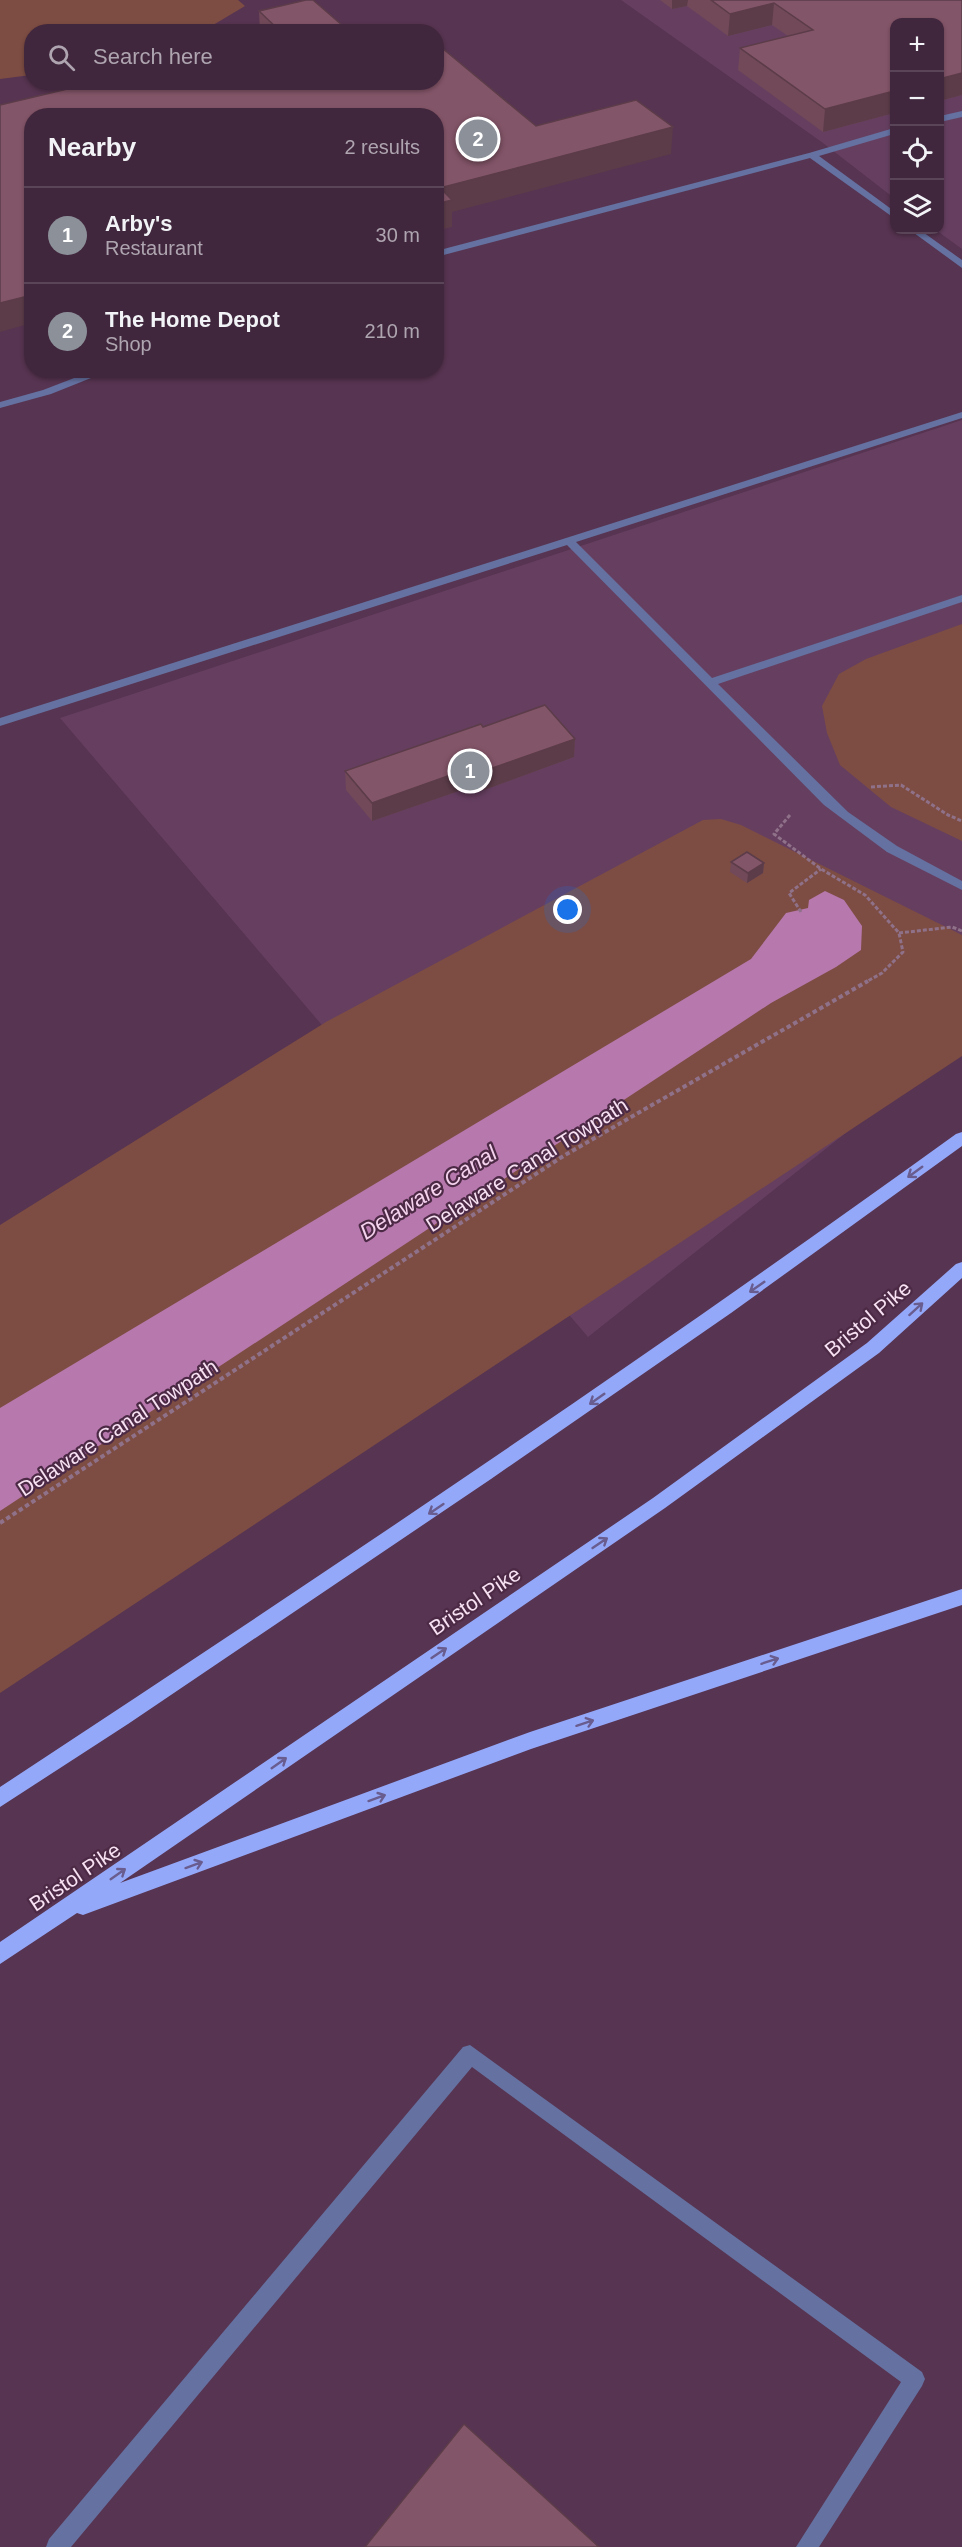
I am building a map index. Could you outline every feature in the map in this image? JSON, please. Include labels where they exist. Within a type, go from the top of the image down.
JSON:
[{"type":"highway","points":[[0,1798],[334,1578],[570,1417],[772,1276],[962,1138]]},
{"type":"highway","name":"Bristol Pike","points":[[0,1954],[659,1503],[873,1348],[962,1268]]},
{"type":"highway","points":[[60,1915],[530,1741],[962,1597]]},
{"type":"lane","points":[[944,118],[962,114]]},
{"type":"lane","points":[[444,252],[890,132]]},
{"type":"lane","points":[[812,154],[890,212]]},
{"type":"lane","points":[[919,234],[962,265]]},
{"type":"lane","points":[[0,405],[84,378]]},
{"type":"lane","points":[[0,722],[962,415]]},
{"type":"lane","points":[[569,541],[807,783],[855,826],[885,846],[962,886]]},
{"type":"lane","points":[[709,683],[962,598]]},
{"type":"lane","points":[[57,2547],[470,2054],[915,2379],[807,2547]]},
{"type":"path","points":[[873,787],[901,785],[962,821]]},
{"type":"path","points":[[789,815],[774,834],[821,869],[865,895],[899,933],[952,927],[962,931]]},
{"type":"path","points":[[801,912],[789,893],[821,869]]},
{"type":"path","name":"Delaware Canal Towpath","points":[[0,1523],[565,1155],[882,973],[903,952],[899,933]]},
{"type":"shaded area","points":[[0,0],[238,0],[245,6],[215,24],[24,24],[24,76],[0,79]]},
{"type":"shaded area","points":[[621,0],[962,0],[962,249],[941,234],[944,234],[944,18],[890,18],[890,195],[823,143]]},
{"type":"shaded area","points":[[962,420],[962,1041],[588,1337],[60,718]]},
{"type":"shaded area","points":[[962,624],[962,841],[891,807],[840,765],[827,733],[822,706],[839,674],[866,659]]},
{"type":"shaded area","points":[[721,819],[741,825],[962,935],[962,1056],[0,1693],[0,1225],[326,1022],[703,820]]},
{"type":"water","name":"Delaware Canal","points":[[825,891],[844,900],[862,926],[861,950],[836,967],[771,1003],[0,1511],[0,1408],[751,959],[786,913],[808,908],[809,900]]},
{"type":"building","points":[[313,0],[341,24],[273,24],[259,11]]},
{"type":"building","points":[[711,0],[962,0],[962,73],[944,78],[944,18],[890,18],[890,92],[825,109],[740,48],[813,30],[774,3],[730,14]]},
{"type":"building","points":[[444,50],[536,126],[636,100],[673,127],[444,187],[444,108],[24,108],[24,297],[0,303],[0,105],[63,90],[444,90]]},
{"type":"building","points":[[444,192],[452,200],[444,202]]},
{"type":"building","points":[[545,705],[575,739],[484,771],[479,765],[372,803],[345,771],[481,724],[483,727]]},
{"type":"building","points":[[747,852],[764,863],[748,873],[731,862]]},
{"type":"building","points":[[464,2424],[599,2547],[365,2547]]},
{"type":"place","name":"The Home Depot","points":[[478,139]]},
{"type":"place","name":"Arby's","points":[[470,771]]}]
